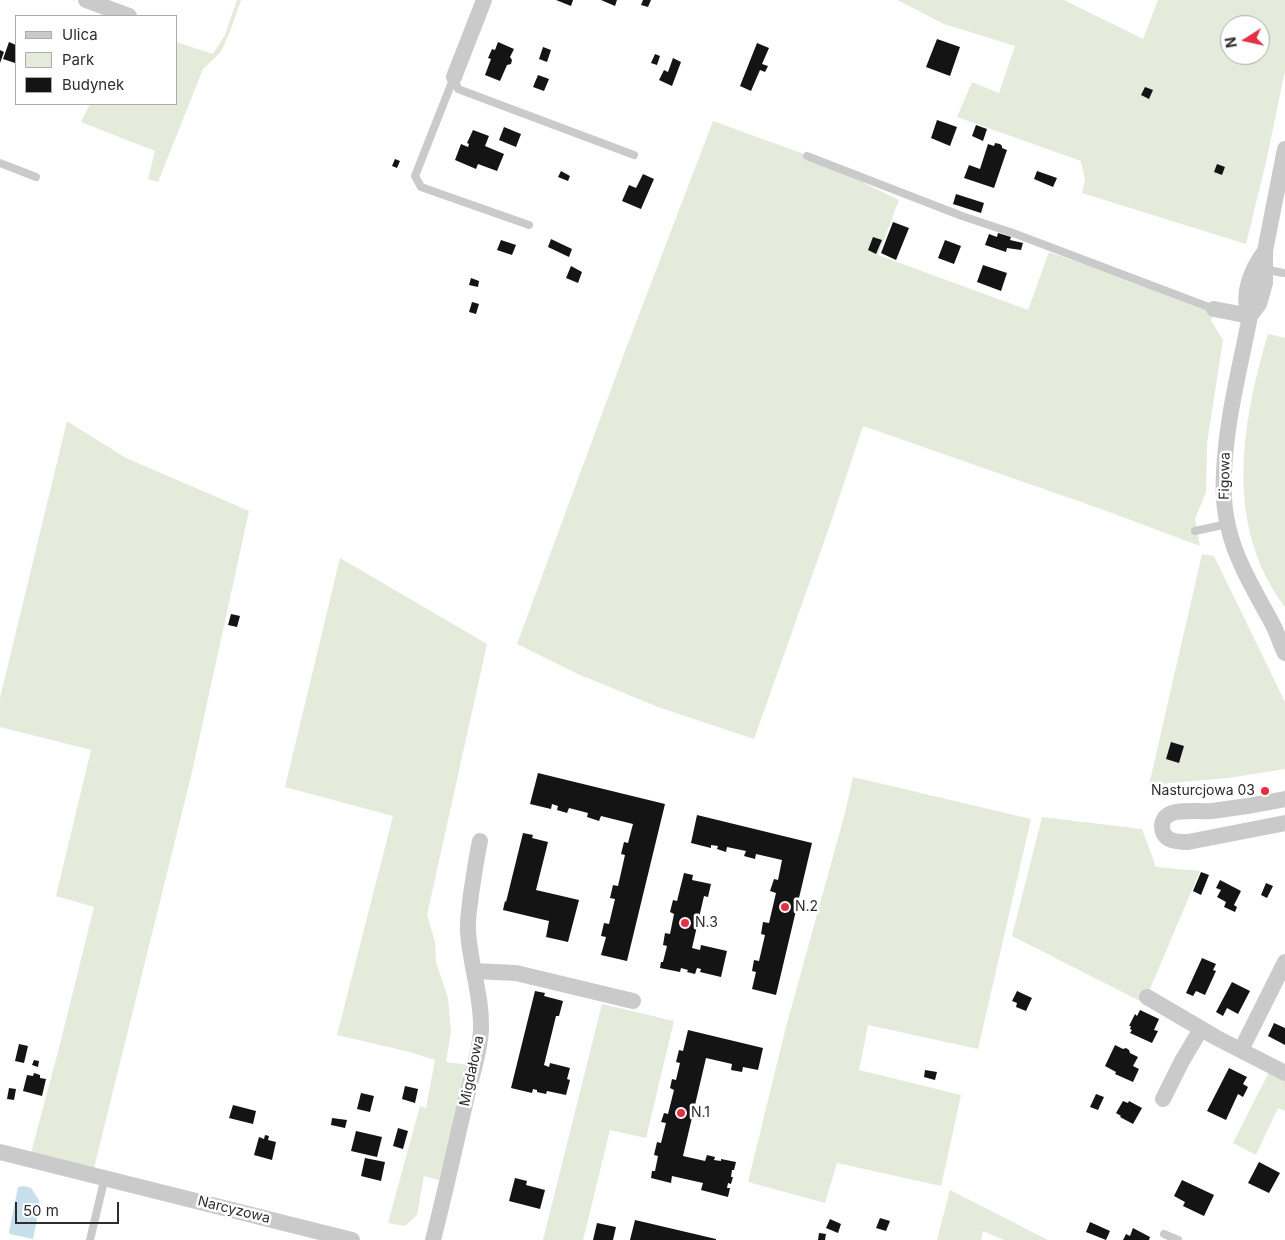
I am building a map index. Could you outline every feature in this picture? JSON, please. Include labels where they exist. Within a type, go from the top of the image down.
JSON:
[{"type":"street","points":[[86,0],[126,15]]},
{"type":"street","points":[[454,77],[484,0]]},
{"type":"street","name":"Figowa","points":[[1285,149],[1260,268],[1265,283],[1259,304],[1250,316],[1228,425],[1224,487],[1227,524],[1231,539],[1244,571],[1280,632],[1280,644],[1285,654]]},
{"type":"street","points":[[1214,309],[1250,316]]},
{"type":"street","points":[[1285,799],[1252,806],[1171,813],[1163,819],[1161,825],[1166,837],[1169,839],[1188,842],[1285,823]]},
{"type":"street","name":"Migdałowa","points":[[433,1240],[479,1047],[481,1028],[480,1002],[468,932],[468,919],[480,841]]},
{"type":"street","points":[[1240,1050],[1285,962]]},
{"type":"street","points":[[474,971],[516,973],[633,1001]]},
{"type":"street","points":[[1148,997],[1201,1029],[1285,1073]]},
{"type":"street","points":[[1163,1099],[1201,1029]]},
{"type":"street","name":"Narcyzowa","points":[[0,1152],[352,1240]]},
{"type":"lane","points":[[454,77],[458,89],[634,155]]},
{"type":"lane","points":[[454,77],[415,176],[421,187],[529,225]]},
{"type":"lane","points":[[807,156],[962,216],[1048,246],[1214,309]]},
{"type":"lane","points":[[0,163],[36,177]]},
{"type":"lane","points":[[1260,268],[1283,272]]},
{"type":"lane","points":[[1195,531],[1227,524]]},
{"type":"lane","points":[[90,1240],[104,1177]]},
{"type":"lane","points":[[1164,1234],[1178,1240]]},
{"type":"green space","points":[[237,0],[241,0],[221,52],[203,69],[158,182],[148,179],[155,151],[81,122],[90,105],[178,105],[178,43],[213,54],[225,35]]},
{"type":"green space","points":[[897,0],[1064,0],[1143,39],[1158,0],[1285,0],[1285,71],[1246,244],[1082,193],[1085,180],[1081,161],[957,117],[972,82],[999,93],[1015,46],[944,24]]},
{"type":"green space","points":[[713,121],[801,153],[864,179],[864,183],[899,200],[878,255],[1028,310],[1049,252],[1124,278],[1213,313],[1211,321],[1223,340],[1207,443],[1206,492],[1195,519],[1200,546],[1104,510],[863,426],[754,739],[658,707],[580,675],[517,644],[627,346]]},
{"type":"green space","points":[[1268,334],[1285,338],[1285,607],[1266,576],[1253,543],[1246,509],[1245,439],[1258,369]]},
{"type":"green space","points":[[67,421],[126,458],[249,511],[192,772],[94,1168],[31,1153],[94,907],[56,896],[91,750],[0,727],[0,698]]},
{"type":"green space","points":[[1202,554],[1214,556],[1285,702],[1285,769],[1228,778],[1149,785]]},
{"type":"green space","points":[[340,558],[487,644],[427,915],[435,942],[436,962],[448,998],[451,1031],[446,1062],[470,1065],[439,1180],[424,1176],[417,1215],[405,1226],[388,1223],[420,1106],[426,1108],[435,1060],[410,1052],[337,1035],[393,816],[285,787]]},
{"type":"green space","points":[[853,777],[1031,819],[978,1049],[868,1025],[859,1070],[961,1095],[941,1186],[837,1163],[825,1203],[748,1182],[786,1027],[845,813]]},
{"type":"green space","points":[[1042,817],[1142,829],[1156,867],[1200,871],[1144,1003],[1012,936]]},
{"type":"green space","points":[[602,1004],[674,1021],[646,1138],[610,1130],[583,1240],[543,1240]]},
{"type":"green space","points":[[1269,1072],[1285,1080],[1285,1111],[1278,1108],[1256,1155],[1233,1143]]},
{"type":"green space","points":[[950,1190],[1048,1240],[1004,1240],[983,1231],[981,1240],[937,1240]]},
{"type":"water","points":[[18,1187],[31,1188],[40,1205],[33,1239],[10,1234],[9,1232]]},
{"type":"building","points":[[556,0],[573,0],[571,6]]},
{"type":"building","points":[[601,0],[617,0],[615,6]]},
{"type":"building","points":[[643,0],[651,0],[648,7],[641,5]]},
{"type":"building","points":[[937,39],[960,47],[950,76],[926,67]]},
{"type":"building","points":[[9,42],[15,45],[15,63],[3,59]]},
{"type":"building","points":[[498,42],[514,49],[510,57],[512,60],[511,64],[507,65],[500,81],[485,75],[491,59],[488,58],[492,49],[495,50]]},
{"type":"building","points":[[757,43],[769,48],[762,64],[768,66],[765,72],[760,70],[751,91],[740,86]]},
{"type":"building","points":[[543,47],[551,50],[547,62],[539,59]]},
{"type":"building","points":[[0,50],[4,52],[0,63]]},
{"type":"building","points":[[655,54],[660,56],[657,65],[651,63]]},
{"type":"building","points":[[673,58],[681,62],[672,86],[659,80],[664,70],[668,72]]},
{"type":"building","points":[[538,75],[549,79],[544,91],[533,87]]},
{"type":"building","points":[[1145,87],[1153,90],[1149,99],[1141,95]]},
{"type":"building","points":[[937,120],[957,127],[950,146],[931,138]]},
{"type":"building","points":[[976,125],[987,129],[983,141],[972,136]]},
{"type":"building","points":[[504,127],[521,134],[516,147],[499,140]]},
{"type":"building","points":[[473,130],[489,136],[485,146],[504,154],[497,171],[478,164],[476,169],[455,160],[461,144],[468,147],[469,144],[467,143]]},
{"type":"building","points":[[995,143],[1000,144],[1002,148],[1007,150],[994,188],[964,178],[969,165],[980,169],[988,144],[994,146]]},
{"type":"building","points":[[395,159],[400,161],[397,168],[392,166]]},
{"type":"building","points":[[1217,164],[1225,167],[1222,175],[1214,172]]},
{"type":"building","points":[[561,171],[570,176],[568,181],[558,177]]},
{"type":"building","points":[[1037,171],[1057,178],[1053,187],[1034,179]]},
{"type":"building","points":[[643,174],[654,179],[641,209],[622,201],[629,185],[636,188]]},
{"type":"building","points":[[956,194],[984,203],[981,213],[953,204]]},
{"type":"building","points":[[893,222],[909,228],[896,260],[881,253]]},
{"type":"building","points":[[998,233],[1011,237],[1010,240],[1023,243],[1021,250],[1007,248],[1006,252],[985,245],[989,234],[997,237]]},
{"type":"building","points":[[873,237],[882,240],[876,254],[868,250]]},
{"type":"building","points":[[551,239],[572,249],[569,257],[548,247]]},
{"type":"building","points":[[501,240],[516,245],[512,255],[497,250]]},
{"type":"building","points":[[945,240],[961,246],[954,264],[938,258]]},
{"type":"building","points":[[983,265],[1007,273],[1001,291],[977,282]]},
{"type":"building","points":[[571,266],[582,272],[578,283],[566,278]]},
{"type":"building","points":[[471,278],[479,281],[478,287],[469,285]]},
{"type":"building","points":[[472,302],[479,304],[476,314],[469,312]]},
{"type":"building","points":[[231,614],[240,616],[237,627],[228,625]]},
{"type":"building","points":[[1171,742],[1184,746],[1179,763],[1166,759]]},
{"type":"building","points":[[538,773],[665,804],[627,961],[601,955],[606,937],[601,936],[604,923],[609,924],[615,899],[610,898],[613,885],[618,886],[625,855],[621,854],[624,842],[628,843],[633,824],[601,816],[599,821],[587,817],[588,813],[569,808],[567,813],[557,810],[558,806],[552,804],[551,809],[530,804]]},
{"type":"building","name":"N.2","points":[[697,815],[812,843],[776,995],[752,989],[756,972],[752,971],[754,960],[759,961],[765,935],[761,934],[763,922],[769,923],[776,893],[770,891],[774,879],[778,880],[782,860],[756,854],[755,859],[744,856],[746,851],[727,847],[726,852],[717,849],[718,846],[711,845],[711,848],[691,843]]},
{"type":"building","points":[[523,833],[533,835],[532,838],[548,842],[536,890],[579,900],[568,942],[546,937],[549,921],[503,910]]},
{"type":"building","points":[[1201,872],[1209,875],[1201,895],[1193,891]]},
{"type":"building","name":"N.3","points":[[684,873],[693,875],[692,880],[711,884],[708,897],[704,896],[692,948],[700,950],[701,945],[727,951],[721,977],[700,972],[701,969],[697,968],[695,974],[681,968],[680,972],[660,968],[667,946],[663,945],[665,933],[670,934],[674,914],[670,912],[673,900],[677,901]]},
{"type":"building","points":[[1220,880],[1241,891],[1234,905],[1237,907],[1235,912],[1224,907],[1226,902],[1217,897],[1221,890],[1216,888]]},
{"type":"building","points":[[1266,883],[1273,886],[1267,898],[1261,895]]},
{"type":"building","points":[[1202,958],[1216,964],[1213,970],[1216,971],[1205,995],[1196,991],[1193,996],[1186,993]]},
{"type":"building","points":[[1232,982],[1250,991],[1238,1014],[1227,1008],[1223,1016],[1216,1012]]},
{"type":"building","points":[[535,991],[545,993],[544,996],[563,1001],[559,1016],[556,1016],[544,1065],[549,1067],[550,1063],[570,1068],[567,1079],[570,1080],[566,1095],[547,1091],[546,1094],[533,1089],[532,1093],[511,1088]]},
{"type":"building","points":[[1017,991],[1032,998],[1026,1011],[1016,1007],[1017,1003],[1012,1001]]},
{"type":"building","points":[[1140,1010],[1159,1019],[1154,1030],[1158,1031],[1152,1043],[1130,1033],[1132,1030],[1130,1029],[1131,1026],[1129,1026],[1135,1014],[1137,1016]]},
{"type":"building","points":[[1274,1023],[1285,1028],[1285,1045],[1268,1036]]},
{"type":"building","name":"N.1","points":[[688,1030],[763,1048],[758,1070],[743,1067],[742,1072],[731,1070],[732,1064],[706,1058],[683,1156],[705,1161],[707,1155],[715,1157],[714,1160],[721,1161],[721,1159],[736,1162],[734,1170],[732,1170],[731,1184],[728,1183],[727,1188],[730,1188],[728,1197],[701,1190],[703,1183],[672,1176],[671,1183],[651,1178],[652,1171],[655,1171],[658,1156],[654,1155],[657,1142],[661,1143],[666,1123],[661,1122],[664,1113],[668,1114],[674,1090],[670,1088],[672,1079],[676,1080],[680,1063],[676,1062],[679,1050],[683,1051]]},
{"type":"building","points":[[19,1044],[28,1046],[24,1063],[15,1061]]},
{"type":"building","points":[[1115,1045],[1123,1049],[1126,1048],[1130,1053],[1138,1057],[1133,1066],[1139,1069],[1133,1082],[1115,1074],[1116,1072],[1105,1066]]},
{"type":"building","points":[[34,1060],[39,1061],[38,1067],[32,1065]]},
{"type":"building","points":[[1229,1068],[1247,1077],[1243,1084],[1248,1087],[1243,1097],[1238,1094],[1226,1120],[1207,1111]]},
{"type":"building","points":[[925,1070],[937,1072],[935,1080],[924,1077]]},
{"type":"building","points":[[34,1073],[40,1075],[40,1078],[46,1079],[42,1096],[23,1091],[27,1075],[33,1076]]},
{"type":"building","points":[[405,1086],[418,1089],[415,1103],[402,1099]]},
{"type":"building","points":[[9,1088],[16,1089],[14,1100],[7,1099]]},
{"type":"building","points":[[361,1093],[374,1096],[370,1112],[357,1109]]},
{"type":"building","points":[[1096,1094],[1104,1097],[1098,1110],[1090,1107]]},
{"type":"building","points":[[1123,1101],[1128,1103],[1129,1101],[1142,1108],[1133,1124],[1116,1113]]},
{"type":"building","points":[[233,1105],[256,1111],[253,1124],[229,1118]]},
{"type":"building","points":[[332,1118],[347,1120],[345,1128],[331,1125]]},
{"type":"building","points":[[398,1128],[408,1131],[403,1149],[393,1146]]},
{"type":"building","points":[[356,1131],[382,1137],[377,1157],[351,1151]]},
{"type":"building","points":[[265,1135],[269,1136],[268,1140],[276,1142],[272,1160],[254,1155],[259,1137],[264,1139]]},
{"type":"building","points":[[365,1158],[385,1162],[381,1181],[361,1176]]},
{"type":"building","points":[[1259,1162],[1280,1173],[1269,1193],[1248,1183]]},
{"type":"building","points":[[515,1178],[527,1181],[526,1185],[545,1190],[540,1209],[509,1201]]},
{"type":"building","points":[[1182,1180],[1214,1195],[1204,1216],[1183,1206],[1185,1202],[1174,1196]]},
{"type":"building","points":[[880,1218],[890,1221],[886,1231],[876,1228]]},
{"type":"building","points":[[830,1219],[841,1224],[838,1233],[826,1228]]},
{"type":"building","points":[[635,1220],[716,1239],[716,1240],[630,1240]]},
{"type":"building","points":[[1090,1222],[1110,1231],[1106,1240],[1086,1232]]},
{"type":"building","points":[[597,1223],[616,1227],[613,1240],[593,1240]]},
{"type":"building","points":[[1133,1228],[1150,1237],[1149,1240],[1123,1240],[1126,1234],[1130,1236]]},
{"type":"building","points":[[819,1233],[826,1234],[825,1240],[818,1240]]},
{"type":"place","name":"Nasturcjowa 03","points":[[1265,791]]},
{"type":"place","name":"N.2","points":[[785,907]]},
{"type":"place","name":"N.3","points":[[685,923]]},
{"type":"place","name":"N.1","points":[[681,1113]]}]
